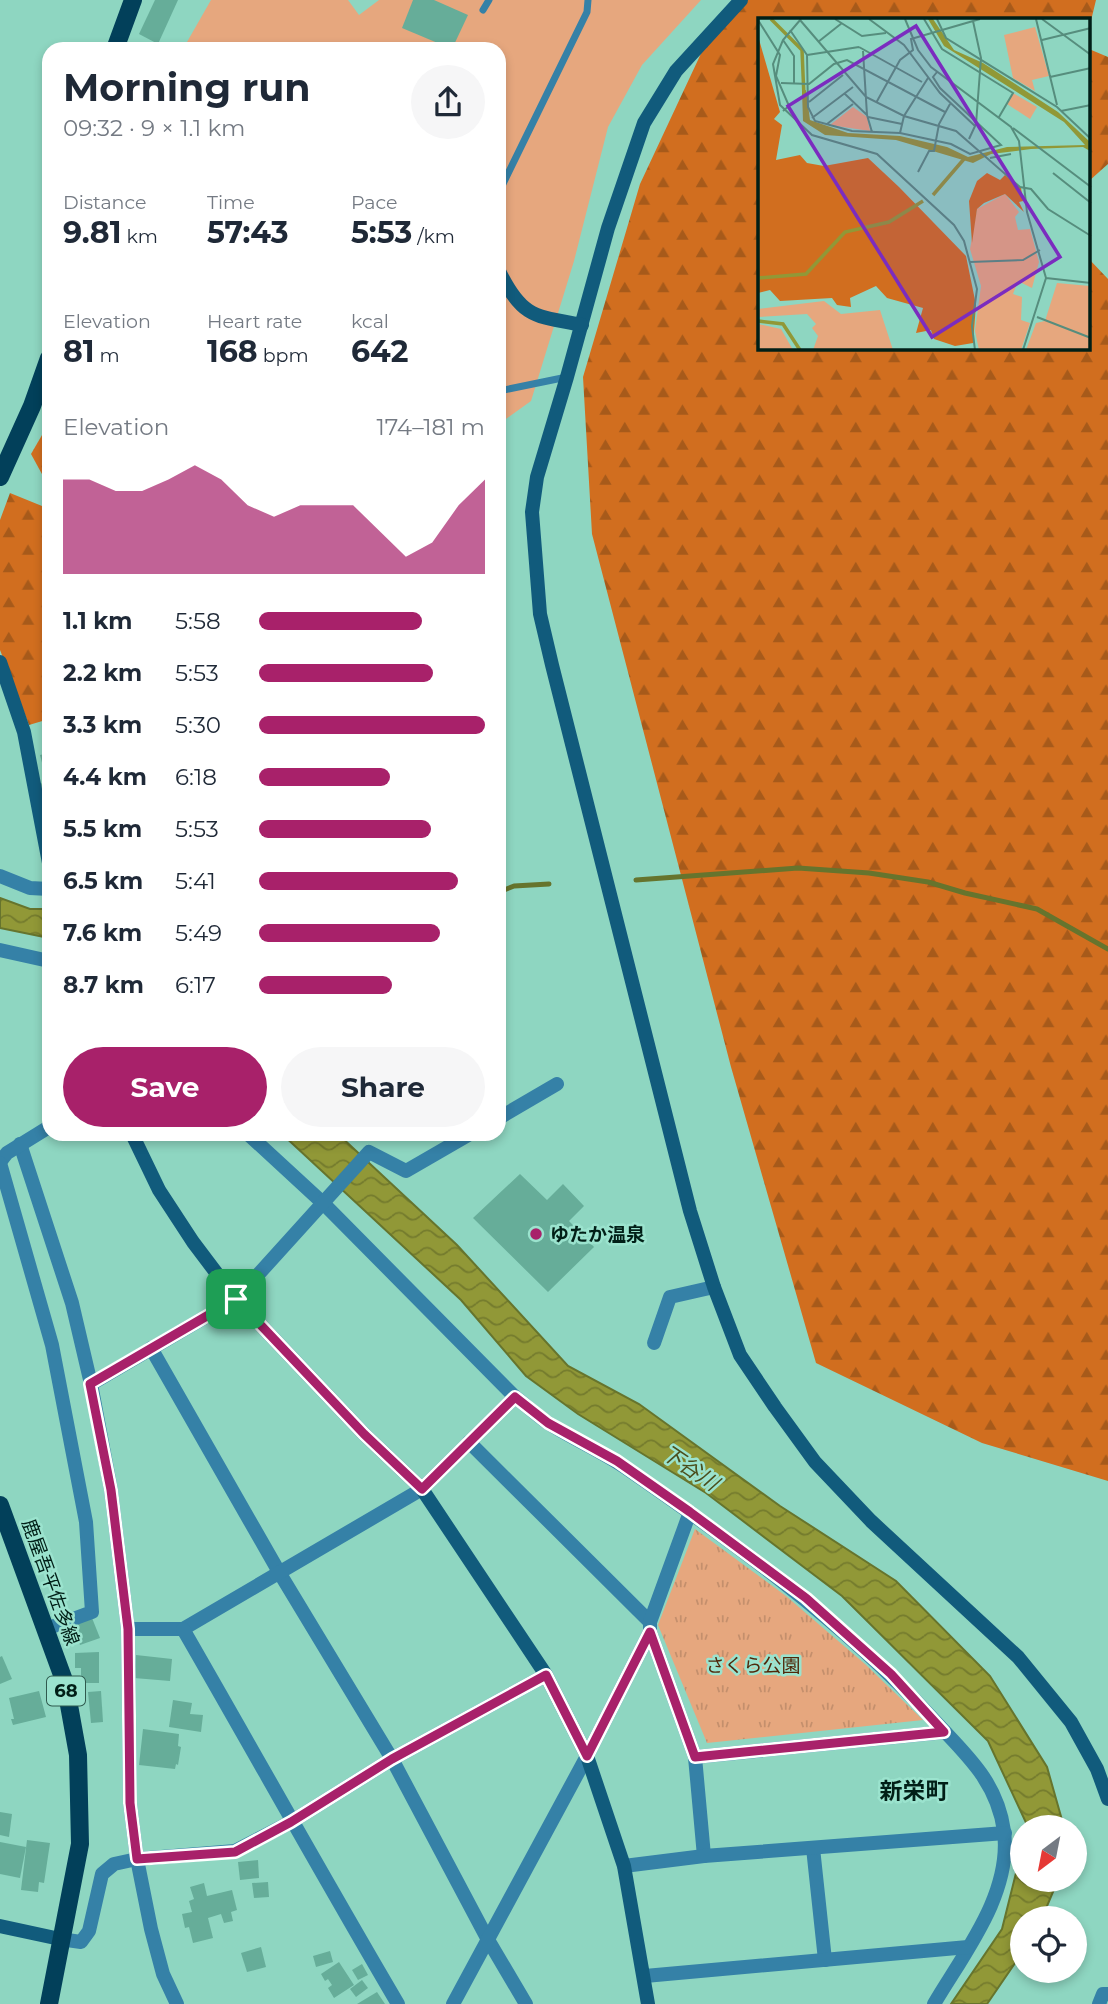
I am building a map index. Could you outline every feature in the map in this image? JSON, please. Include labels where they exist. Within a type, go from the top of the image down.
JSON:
[{"type":"main road","points":[[118,42],[133,0]]},
{"type":"main road","points":[[0,477],[42,378]]},
{"type":"main road","name":"鹿屋吾平佐多線","points":[[0,1505],[65,1683],[78,1755],[80,1844],[49,2004]]},
{"type":"street","points":[[741,0],[676,71],[643,123],[621,184],[583,325],[537,477],[532,512],[540,614],[690,1211],[714,1287],[740,1355],[815,1462],[871,1521],[1018,1657],[1070,1722],[1097,1769],[1108,1799]]},
{"type":"street","points":[[506,285],[511,295],[534,315],[583,325]]},
{"type":"street","points":[[0,662],[24,732],[42,826]]},
{"type":"street","points":[[0,876],[30,888],[42,889]]},
{"type":"street","points":[[0,950],[42,959]]},
{"type":"street","points":[[506,1114],[557,1084]]},
{"type":"street","points":[[42,1131],[7,1153],[0,1163],[52,1345],[86,1522],[92,1612],[46,1629]]},
{"type":"street","points":[[135,1141],[159,1190],[193,1242],[236,1299],[364,1434],[422,1489],[546,1675],[587,1756],[624,1867],[648,2004]]},
{"type":"street","points":[[256,1141],[324,1204],[515,1397],[548,1423],[617,1461],[806,1598],[891,1674],[980,1769],[998,1798],[1004,1833],[1004,1867],[986,1918],[934,2004]]},
{"type":"street","points":[[90,1384],[236,1299],[369,1152],[406,1171],[458,1141]]},
{"type":"street","points":[[20,1144],[72,1303],[111,1490],[128,1629],[130,1803],[137,1859],[163,1974],[177,2004]]},
{"type":"street","points":[[654,1343],[670,1297],[714,1287]]},
{"type":"street","points":[[151,1348],[279,1572],[392,1759],[487,1938],[526,2004]]},
{"type":"street","points":[[128,1629],[183,1629],[422,1489],[515,1397]]},
{"type":"street","points":[[470,1442],[650,1627],[695,1757],[705,1856]]},
{"type":"street","points":[[453,2004],[587,1756],[650,1627],[690,1512]]},
{"type":"street","points":[[183,1629],[291,1822],[398,2004]]},
{"type":"street","points":[[0,1926],[81,1942],[89,1931],[102,1874],[114,1864],[137,1859],[235,1852],[291,1822],[392,1759],[546,1675]]},
{"type":"street","points":[[695,1757],[944,1732]]},
{"type":"street","points":[[624,1867],[705,1856],[1004,1833]]},
{"type":"street","points":[[813,1847],[825,1960]]},
{"type":"street","points":[[645,1976],[968,1947]]},
{"type":"street","points":[[1100,2004],[1103,1994],[1108,1994]]},
{"type":"lane","points":[[483,10],[489,0]]},
{"type":"lane","points":[[506,178],[587,12],[588,0]]},
{"type":"lane","points":[[506,390],[568,377]]},
{"type":"green space","points":[[211,0],[348,0],[359,15],[379,0],[701,0],[642,65],[608,127],[574,261],[531,401],[506,419],[506,42],[187,42]]},
{"type":"green space","points":[[738,0],[1096,0],[1090,25],[1090,18],[758,18],[758,350],[1090,350],[1090,260],[1108,279],[1108,1481],[982,1443],[816,1363],[731,1067],[592,534],[583,377],[640,184],[712,30]]},
{"type":"green space","points":[[1090,49],[1108,57],[1108,164],[1090,180]]},
{"type":"green space","points":[[42,435],[42,474],[31,454]]},
{"type":"green space","points":[[10,493],[42,506],[42,721],[29,725],[0,650],[0,520]]},
{"type":"green space","name":"さくら公園","points":[[695,1529],[786,1596],[865,1664],[923,1720],[707,1743],[658,1625]]},
{"type":"water","points":[[0,898],[30,909],[42,909],[42,937],[0,928]]},
{"type":"water","name":"下谷川","points":[[290,1141],[346,1141],[457,1245],[568,1366],[639,1404],[780,1506],[896,1581],[990,1676],[1047,1767],[1061,1815],[1022,1815],[988,1741],[842,1596],[706,1493],[578,1414],[526,1376],[461,1300]]},
{"type":"water","points":[[1011,1892],[1053,1892],[1047,1906],[1010,1906],[1010,1970],[987,2004],[951,2004],[1002,1929]]},
{"type":"building","points":[[155,0],[178,0],[159,42],[139,34]]},
{"type":"building","points":[[413,0],[434,0],[468,15],[455,42],[435,42],[402,28]]},
{"type":"building","name":"ゆたか温泉","points":[[520,1174],[547,1200],[563,1184],[584,1206],[569,1221],[594,1247],[548,1292],[473,1218]]},
{"type":"building","points":[[92,1618],[100,1638],[80,1645],[73,1625]]},
{"type":"building","points":[[99,1652],[99,1683],[81,1683],[81,1668],[75,1668],[75,1653]]},
{"type":"building","points":[[136,1655],[172,1659],[170,1681],[134,1678]]},
{"type":"building","points":[[2,1656],[12,1679],[0,1684],[0,1657]]},
{"type":"building","points":[[39,1691],[46,1717],[13,1725],[9,1698]]},
{"type":"building","points":[[101,1691],[103,1722],[91,1723],[88,1692]]},
{"type":"building","points":[[173,1700],[192,1703],[190,1714],[203,1715],[201,1732],[169,1727]]},
{"type":"building","points":[[143,1729],[179,1734],[178,1746],[181,1747],[175,1769],[139,1765]]},
{"type":"building","points":[[0,1812],[12,1814],[9,1837],[0,1835]]},
{"type":"building","points":[[27,1840],[50,1843],[44,1883],[39,1882],[38,1892],[21,1890]]},
{"type":"building","points":[[0,1842],[26,1847],[20,1878],[0,1874]]},
{"type":"building","points":[[258,1860],[259,1878],[240,1880],[238,1862]]},
{"type":"building","points":[[268,1882],[269,1897],[254,1898],[252,1883]]},
{"type":"building","points":[[204,1883],[207,1896],[232,1890],[237,1910],[231,1912],[233,1921],[224,1923],[221,1914],[208,1918],[213,1938],[193,1943],[189,1927],[185,1928],[182,1914],[192,1912],[189,1901],[194,1899],[190,1887]]},
{"type":"building","points":[[261,1947],[266,1967],[247,1972],[241,1953]]},
{"type":"building","points":[[330,1951],[333,1962],[316,1967],[313,1956]]},
{"type":"building","points":[[339,1962],[354,1985],[334,1998],[328,1988],[332,1985],[328,1979],[325,1981],[321,1974]]},
{"type":"building","points":[[362,1964],[368,1975],[358,1980],[352,1970]]},
{"type":"building","points":[[362,1980],[368,1988],[356,1997],[350,1989]]},
{"type":"building","points":[[377,1992],[385,2004],[357,2004]]},
{"type":"waterway","points":[[636,880],[798,868],[869,873],[928,882],[1037,909],[1108,949]]},
{"type":"waterway","points":[[506,889],[514,886],[549,884]]},
{"type":"place","name":"ゆたか温泉","points":[[536,1234]]},
{"type":"district","name":"新栄町","points":[[914,1791]]},
{"type":"route","points":[[236,1299],[364,1434],[422,1489],[515,1397],[548,1423],[617,1461],[806,1598],[891,1674],[944,1732],[695,1757],[650,1632],[587,1756],[546,1675],[392,1759],[291,1822],[235,1852],[137,1859],[130,1803],[128,1629],[111,1490],[90,1384],[236,1299]]}]
